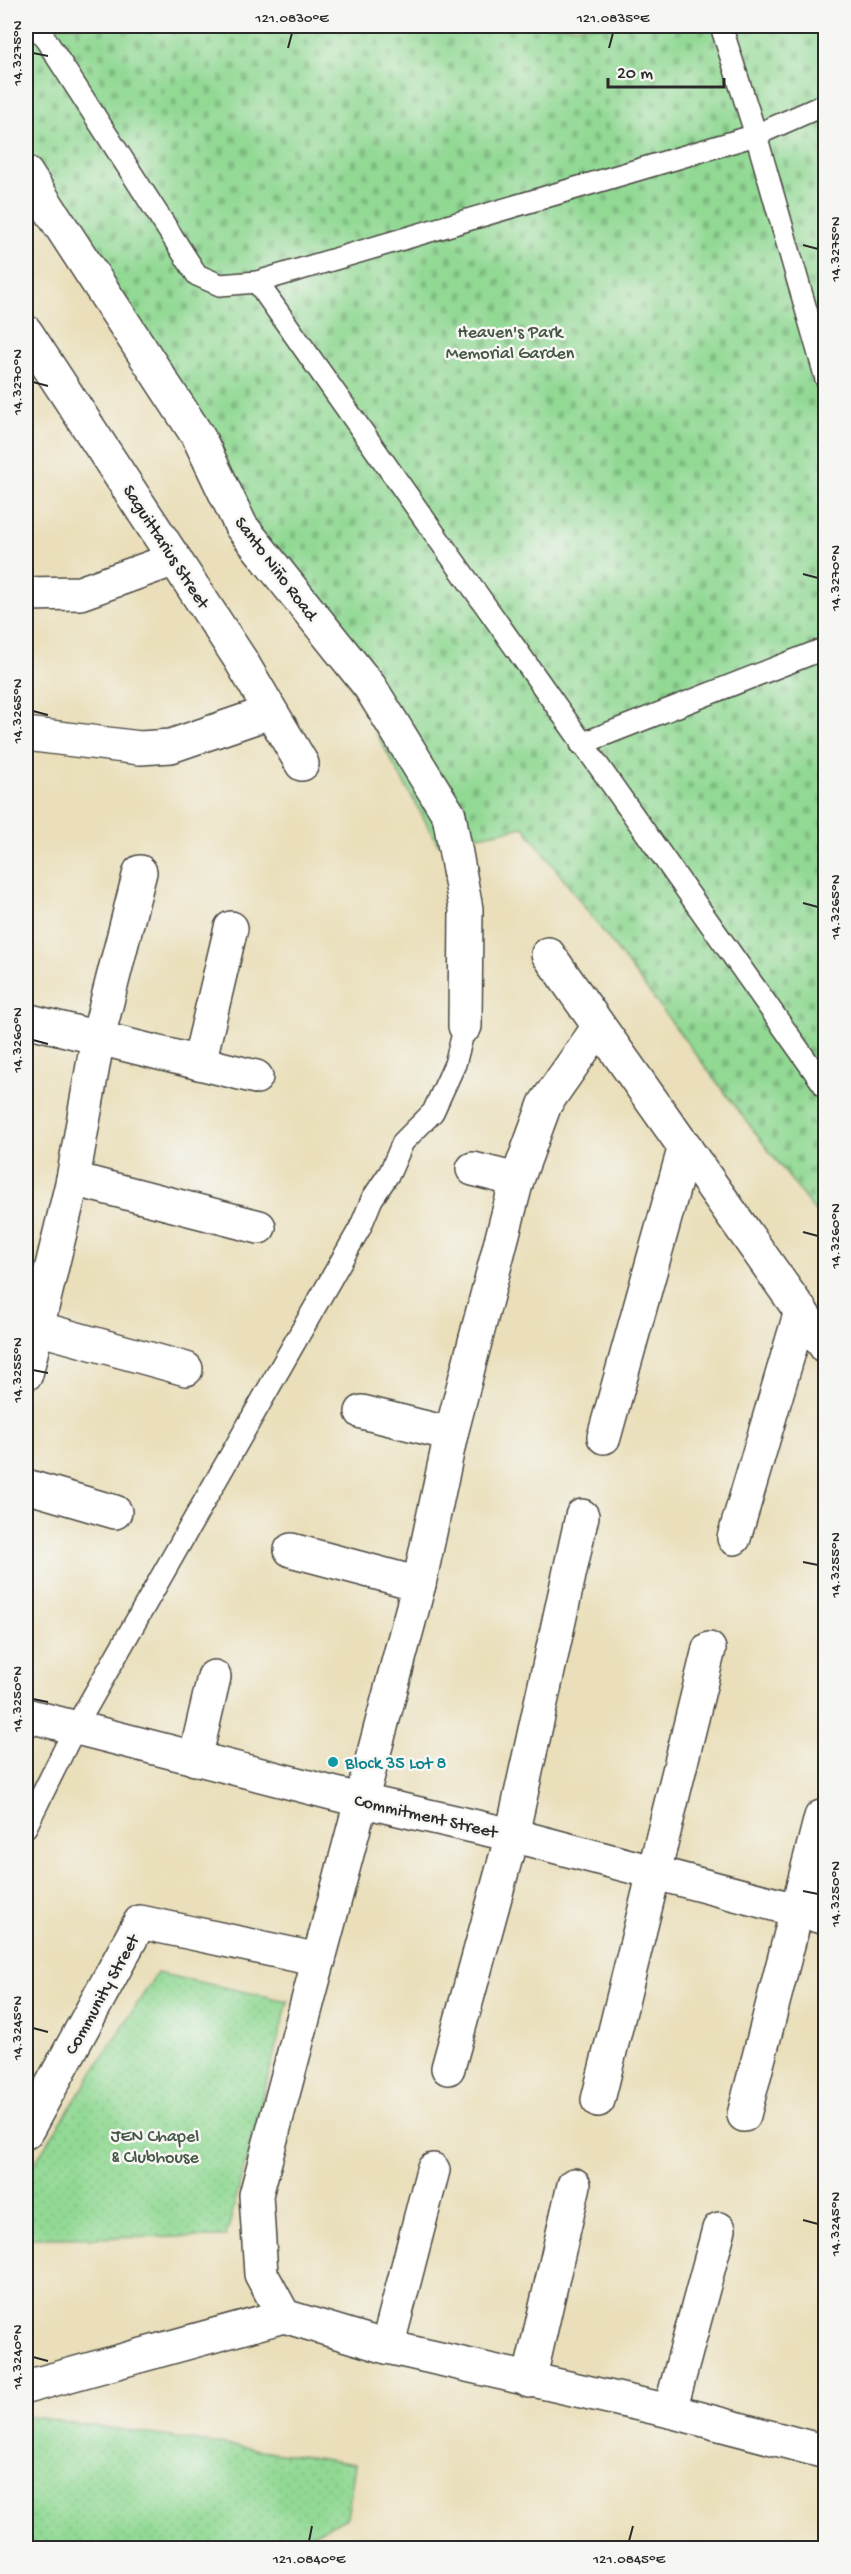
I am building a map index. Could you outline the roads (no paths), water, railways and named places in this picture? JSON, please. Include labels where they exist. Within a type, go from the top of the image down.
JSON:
[{"type":"street","name":"Santo Niño Road","points":[[26,173],[199,438],[242,526],[370,687],[449,815],[466,909],[465,1026]]},
{"type":"street","name":"Saguittarius Street","points":[[26,332],[240,660],[302,764]]},
{"type":"street","points":[[26,594],[80,593],[175,559]]},
{"type":"street","points":[[26,734],[140,748],[171,746],[270,712]]},
{"type":"street","points":[[26,1374],[73,1179],[98,1037],[140,872]]},
{"type":"street","points":[[199,1063],[231,928]]},
{"type":"street","points":[[548,954],[825,1347]]},
{"type":"street","points":[[26,1020],[256,1077]]},
{"type":"street","points":[[284,2316],[261,2274],[256,2195],[363,1801],[419,1584],[451,1434],[517,1180],[545,1104],[598,1028]]},
{"type":"street","points":[[604,1437],[685,1146]]},
{"type":"street","points":[[473,1169],[517,1180]]},
{"type":"street","points":[[73,1179],[259,1227]]},
{"type":"street","points":[[735,1538],[801,1311]]},
{"type":"street","points":[[37,1328],[186,1370]]},
{"type":"street","points":[[362,1412],[451,1434]]},
{"type":"street","points":[[26,1486],[114,1512]]},
{"type":"street","points":[[448,2068],[512,1835],[582,1516]]},
{"type":"street","points":[[291,1550],[419,1584]]},
{"type":"street","points":[[598,2100],[709,1649]]},
{"type":"street","points":[[195,1759],[214,1677]]},
{"type":"street","name":"Commitment Street","points":[[26,1715],[363,1801],[512,1835],[810,1914]]},
{"type":"street","points":[[744,2115],[810,1914],[821,1817]]},
{"type":"street","name":"Community Street","points":[[26,2132],[140,1922],[319,1960]]},
{"type":"street","points":[[387,2346],[433,2170]]},
{"type":"street","points":[[529,2381],[574,2184]]},
{"type":"street","points":[[670,2411],[719,2229]]},
{"type":"street","points":[[26,2387],[284,2316],[387,2346],[529,2381],[670,2411],[825,2452]]},
{"type":"lane","points":[[37,26],[197,275],[220,285],[257,282],[756,135],[825,104]]},
{"type":"lane","points":[[721,26],[756,135],[825,379]]},
{"type":"lane","points":[[257,282],[825,1088]]},
{"type":"lane","points":[[581,744],[825,648]]},
{"type":"lane","points":[[26,1827],[75,1728],[360,1228],[372,1199],[390,1172],[403,1143],[433,1112],[455,1064],[465,1026]]},
{"type":"place","name":"Block 35 Lot 8","points":[[333,1762]]},
{"type":"park label","name":"Heaven's Park Memorial Garden","points":[[510,341]]},
{"type":"park label","name":"JEN Chapel & Clubhouse","points":[[155,2145]]}]
